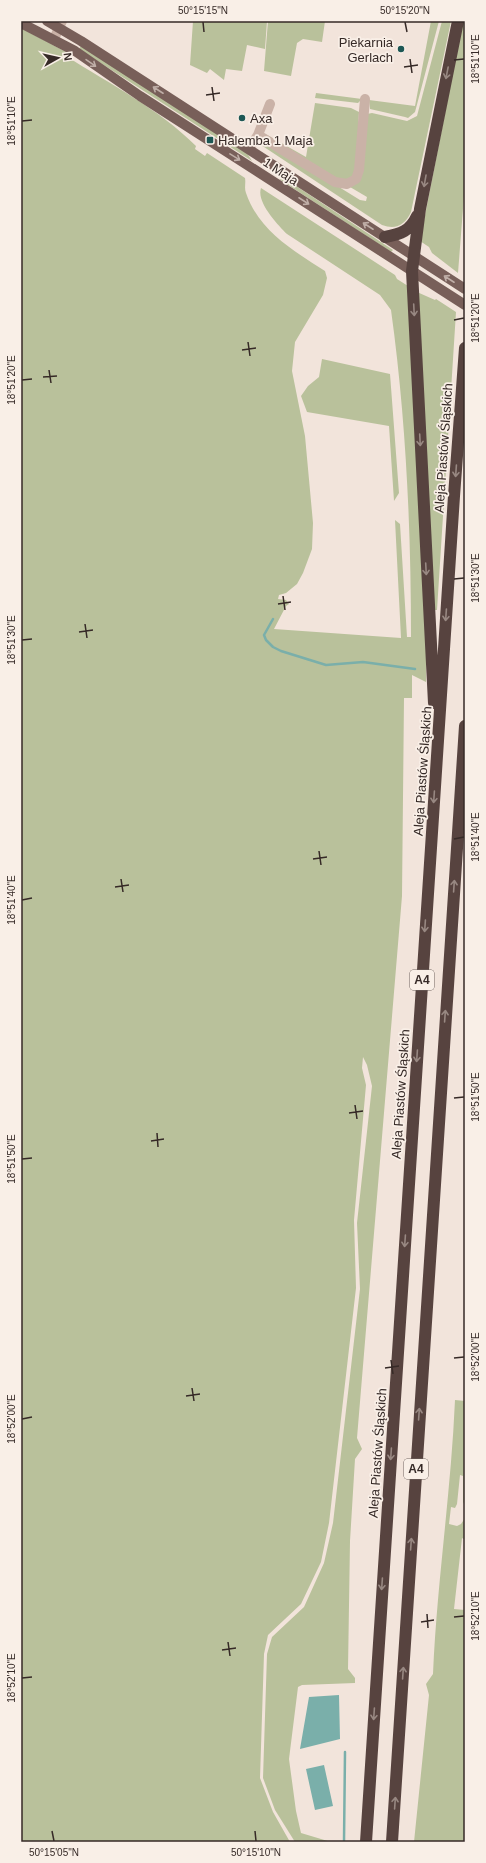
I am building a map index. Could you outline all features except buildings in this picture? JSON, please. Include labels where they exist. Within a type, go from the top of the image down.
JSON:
[{"type":"highway","points":[[437,758],[412,271],[420,209],[458,21]]},
{"type":"highway","points":[[385,237],[404,232],[412,225],[420,209]]},
{"type":"highway","name":"Aleja Piastów Śląskich","points":[[366,1842],[465,348]]},
{"type":"highway","name":"A4","points":[[392,1842],[465,726]]},
{"type":"main road","name":"1 Maja","points":[[47,21],[61,24],[248,149],[465,289]]},
{"type":"main road","name":"1 Maja","points":[[21,23],[75,51],[140,96],[465,305]]},
{"type":"street","points":[[54,39],[61,24]]},
{"type":"street","points":[[258,135],[335,182],[347,184],[356,179],[359,170],[365,99]]},
{"type":"street","points":[[248,149],[258,135],[270,104]]},
{"type":"green space","points":[[193,21],[267,21],[265,49],[247,45],[242,71],[226,69],[224,80],[210,69],[207,73],[190,65]]},
{"type":"green space","points":[[268,21],[325,21],[322,42],[303,39],[297,43],[291,76],[264,71]]},
{"type":"green space","points":[[431,21],[439,21],[415,112],[408,118],[370,109],[369,100],[415,106]]},
{"type":"green space","points":[[442,21],[451,21],[411,212],[406,220],[400,225],[392,227],[382,225],[258,143],[259,140],[263,140],[360,200],[366,201],[367,197],[350,187],[367,114],[372,113],[407,121],[417,116]]},
{"type":"green space","points":[[463,21],[465,21],[465,183],[458,273],[432,253],[429,247],[420,241]]},
{"type":"green space","points":[[21,28],[68,53],[66,56],[134,98],[166,120],[196,146],[195,149],[205,156],[207,153],[245,178],[245,191],[259,218],[290,248],[325,271],[327,278],[323,295],[295,342],[292,371],[305,436],[313,523],[312,549],[297,584],[286,593],[279,595],[278,599],[286,600],[289,604],[286,606],[274,629],[401,638],[395,520],[400,524],[407,637],[411,637],[409,514],[404,432],[391,310],[380,295],[287,234],[265,206],[260,194],[261,188],[395,275],[397,279],[408,286],[426,631],[426,682],[412,675],[412,698],[404,698],[402,896],[357,1438],[362,1449],[355,1459],[350,1541],[348,1669],[355,1678],[355,1683],[302,1685],[298,1687],[289,1759],[296,1811],[301,1833],[331,1842],[295,1842],[275,1810],[263,1778],[267,1654],[272,1637],[304,1607],[324,1563],[333,1523],[360,1289],[357,1223],[372,1086],[367,1065],[363,1057],[362,1068],[366,1085],[354,1220],[356,1288],[329,1523],[321,1562],[301,1604],[268,1635],[264,1654],[260,1778],[273,1812],[290,1842],[21,1842]]},
{"type":"green space","points":[[81,46],[247,153],[252,161],[79,49]]},
{"type":"green space","points":[[316,93],[362,99],[358,103],[315,98]]},
{"type":"green space","points":[[315,103],[351,108],[359,112],[356,169],[353,177],[341,181],[262,132],[306,157]]},
{"type":"green space","points":[[279,179],[287,180],[393,250],[391,252]]},
{"type":"green space","points":[[417,292],[435,300],[436,299],[456,312],[437,610],[433,610]]},
{"type":"green space","points":[[322,359],[390,374],[399,493],[394,501],[389,426],[307,412],[301,396],[308,386],[319,377]]},
{"type":"green space","points":[[455,1400],[465,1401],[465,1506],[463,1502],[463,1476],[460,1475],[457,1504],[455,1508],[451,1507],[449,1524],[457,1526],[461,1524],[465,1518],[465,1540],[462,1538],[454,1609],[465,1610],[465,1842],[414,1842],[429,1695],[426,1684],[433,1674]]},
{"type":"water","points":[[339,1695],[340,1739],[300,1749],[309,1697]]},
{"type":"water","points":[[324,1765],[333,1806],[315,1810],[306,1769]]},
{"type":"waterway","points":[[273,619],[264,635],[266,640],[273,647],[281,651],[326,665],[363,662],[415,669]]},
{"type":"waterway","points":[[344,1842],[345,1752]]},
{"type":"place","name":"Piekarnia Gerlach","points":[[401,49]]},
{"type":"place","name":"Axa","points":[[242,118]]},
{"type":"place","name":"Halemba 1 Maja","points":[[210,140]]}]
